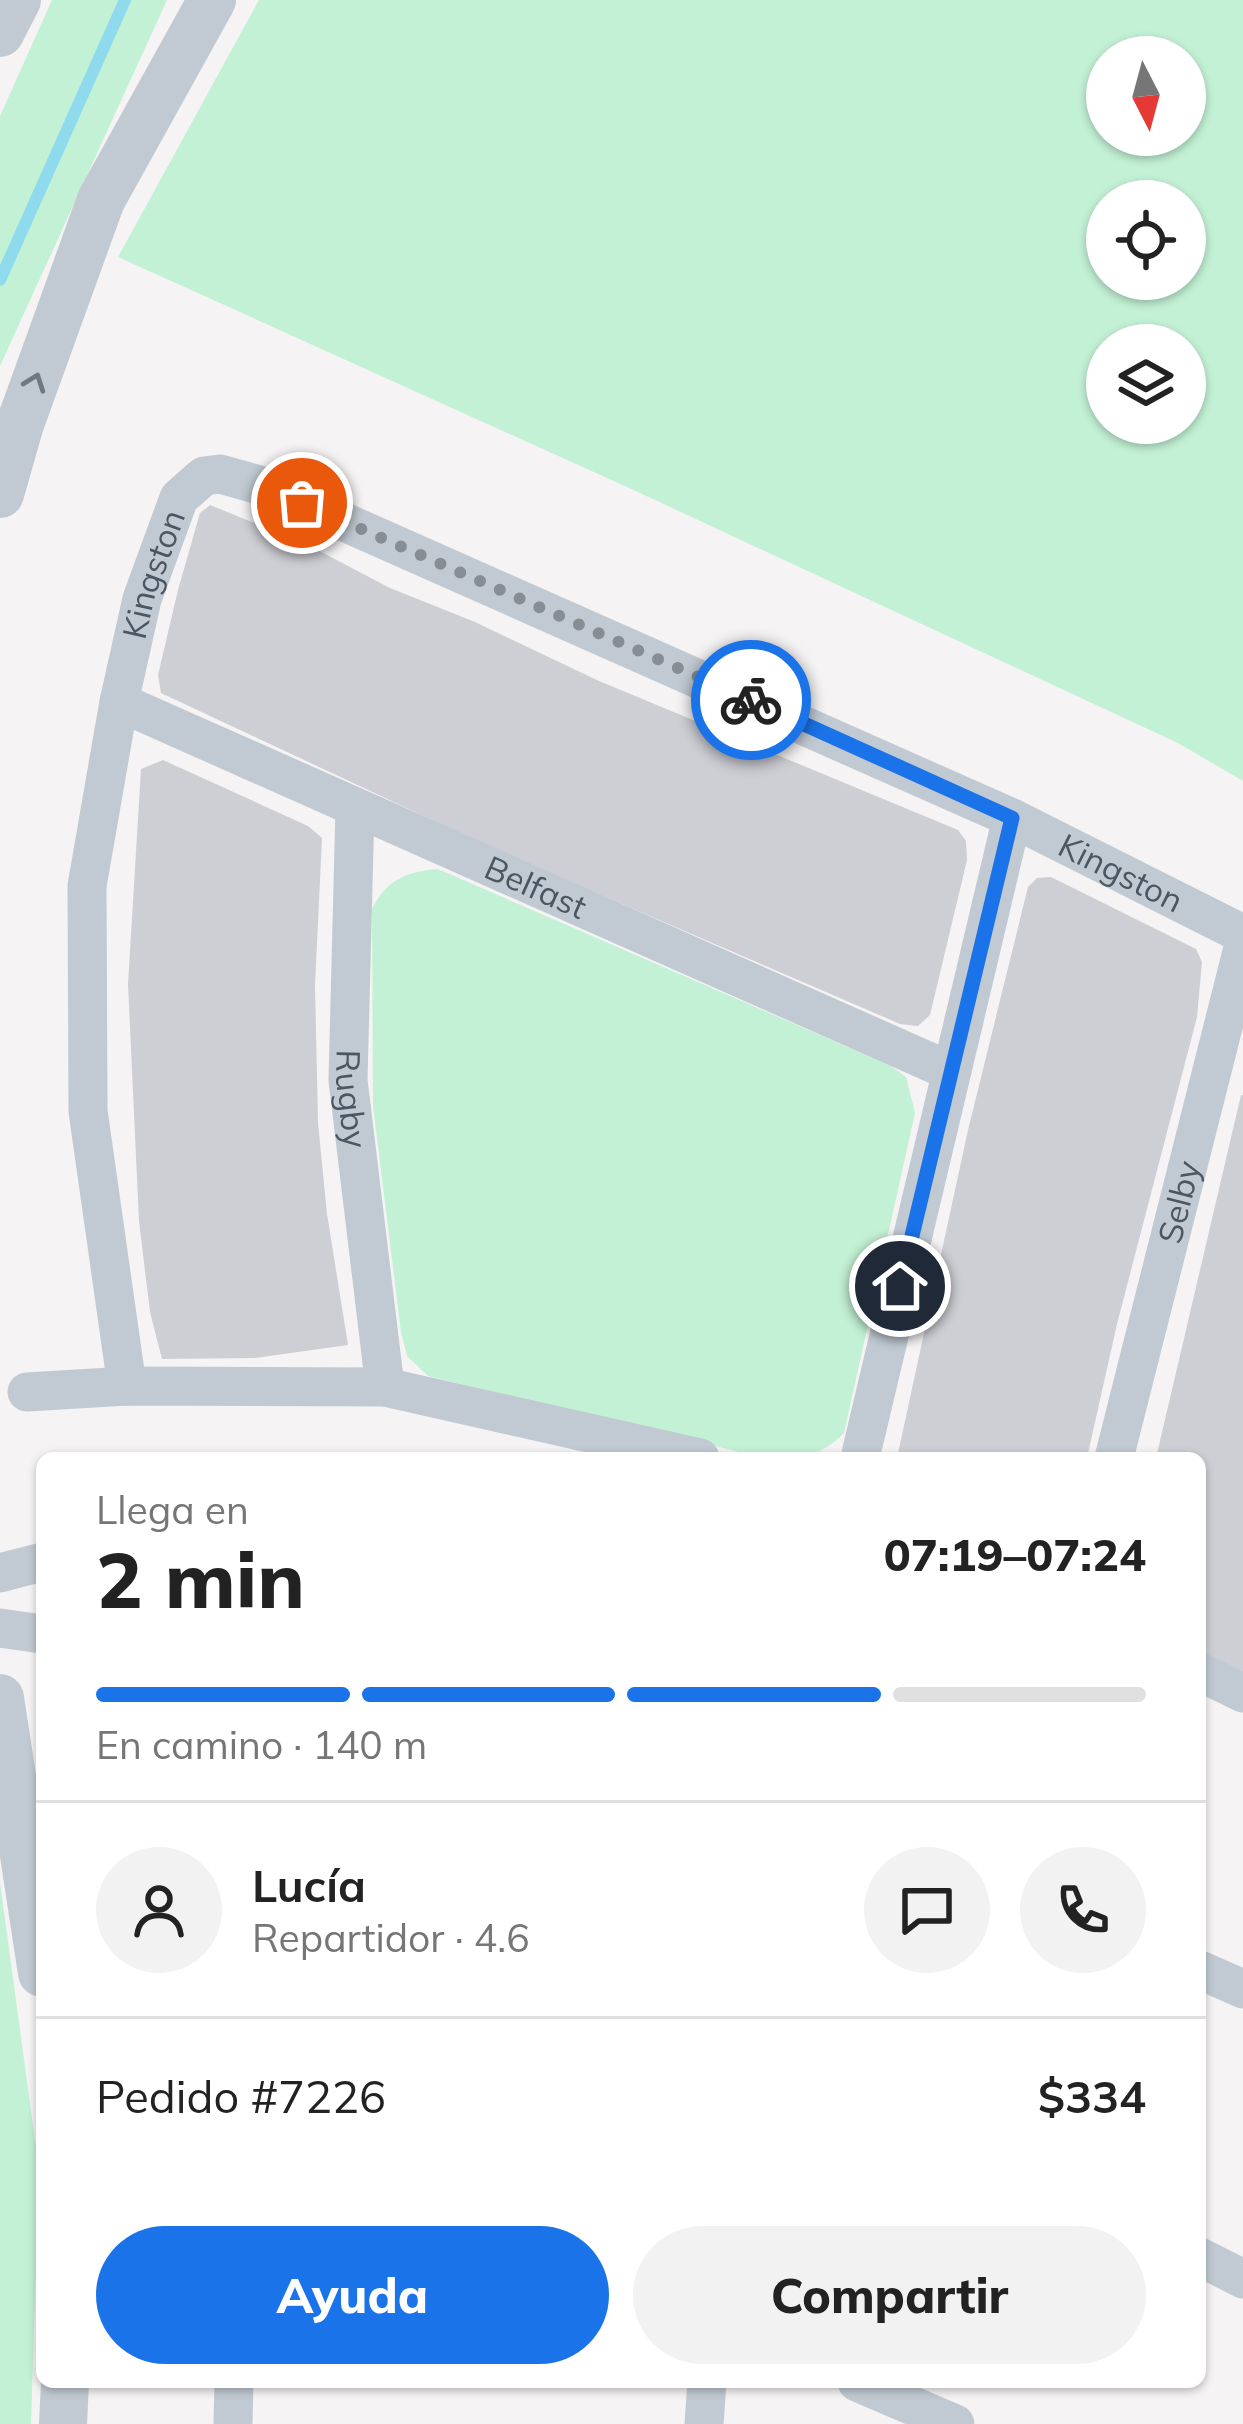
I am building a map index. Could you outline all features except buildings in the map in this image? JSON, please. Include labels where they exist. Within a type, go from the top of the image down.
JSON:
[{"type":"street","points":[[0,33],[16,0]]},
{"type":"street","points":[[0,494],[20,424],[101,200],[212,0]]},
{"type":"street","name":"Kingston","points":[[127,1386],[88,1088],[87,886],[142,598],[179,498],[204,476],[220,474],[263,486],[1012,818],[1243,934]]},
{"type":"street","name":"Belfast","points":[[119,702],[950,1071]]},
{"type":"street","name":"Rugby","points":[[355,808],[348,1080],[385,1387]]},
{"type":"street","points":[[861,1452],[1012,818]]},
{"type":"street","name":"Selby","points":[[1116,1452],[1243,949]]},
{"type":"street","points":[[27,1392],[127,1386],[385,1387],[673,1452]]},
{"type":"street","points":[[0,1573],[36,1564]]},
{"type":"street","points":[[0,1628],[36,1633]]},
{"type":"street","points":[[1206,1675],[1243,1693]]},
{"type":"street","points":[[0,1697],[36,1934]]},
{"type":"street","points":[[1206,1973],[1243,1989]]},
{"type":"street","points":[[1206,2260],[1243,2279]]},
{"type":"street","points":[[63,2424],[65,2388]]},
{"type":"street","points":[[233,2424],[234,2388]]},
{"type":"street","points":[[704,2424],[707,2388]]},
{"type":"street","points":[[871,2388],[955,2424]]},
{"type":"green space","points":[[52,0],[167,0],[0,366],[0,116]]},
{"type":"green space","points":[[259,0],[1243,0],[1243,781],[1178,743],[118,257]]},
{"type":"green space","points":[[438,869],[891,1066],[906,1077],[915,1113],[844,1433],[825,1448],[739,1452],[428,1376],[407,1356],[373,1106],[372,909],[384,891],[416,872]]},
{"type":"green space","points":[[0,1882],[36,2148],[36,2265],[31,2424],[0,2424]]},
{"type":"waterway","points":[[0,280],[125,0]]},
{"type":"way so far","points":[[302,503],[751,700]]},
{"type":"route","points":[[751,700],[1012,818],[900,1286]]}]
